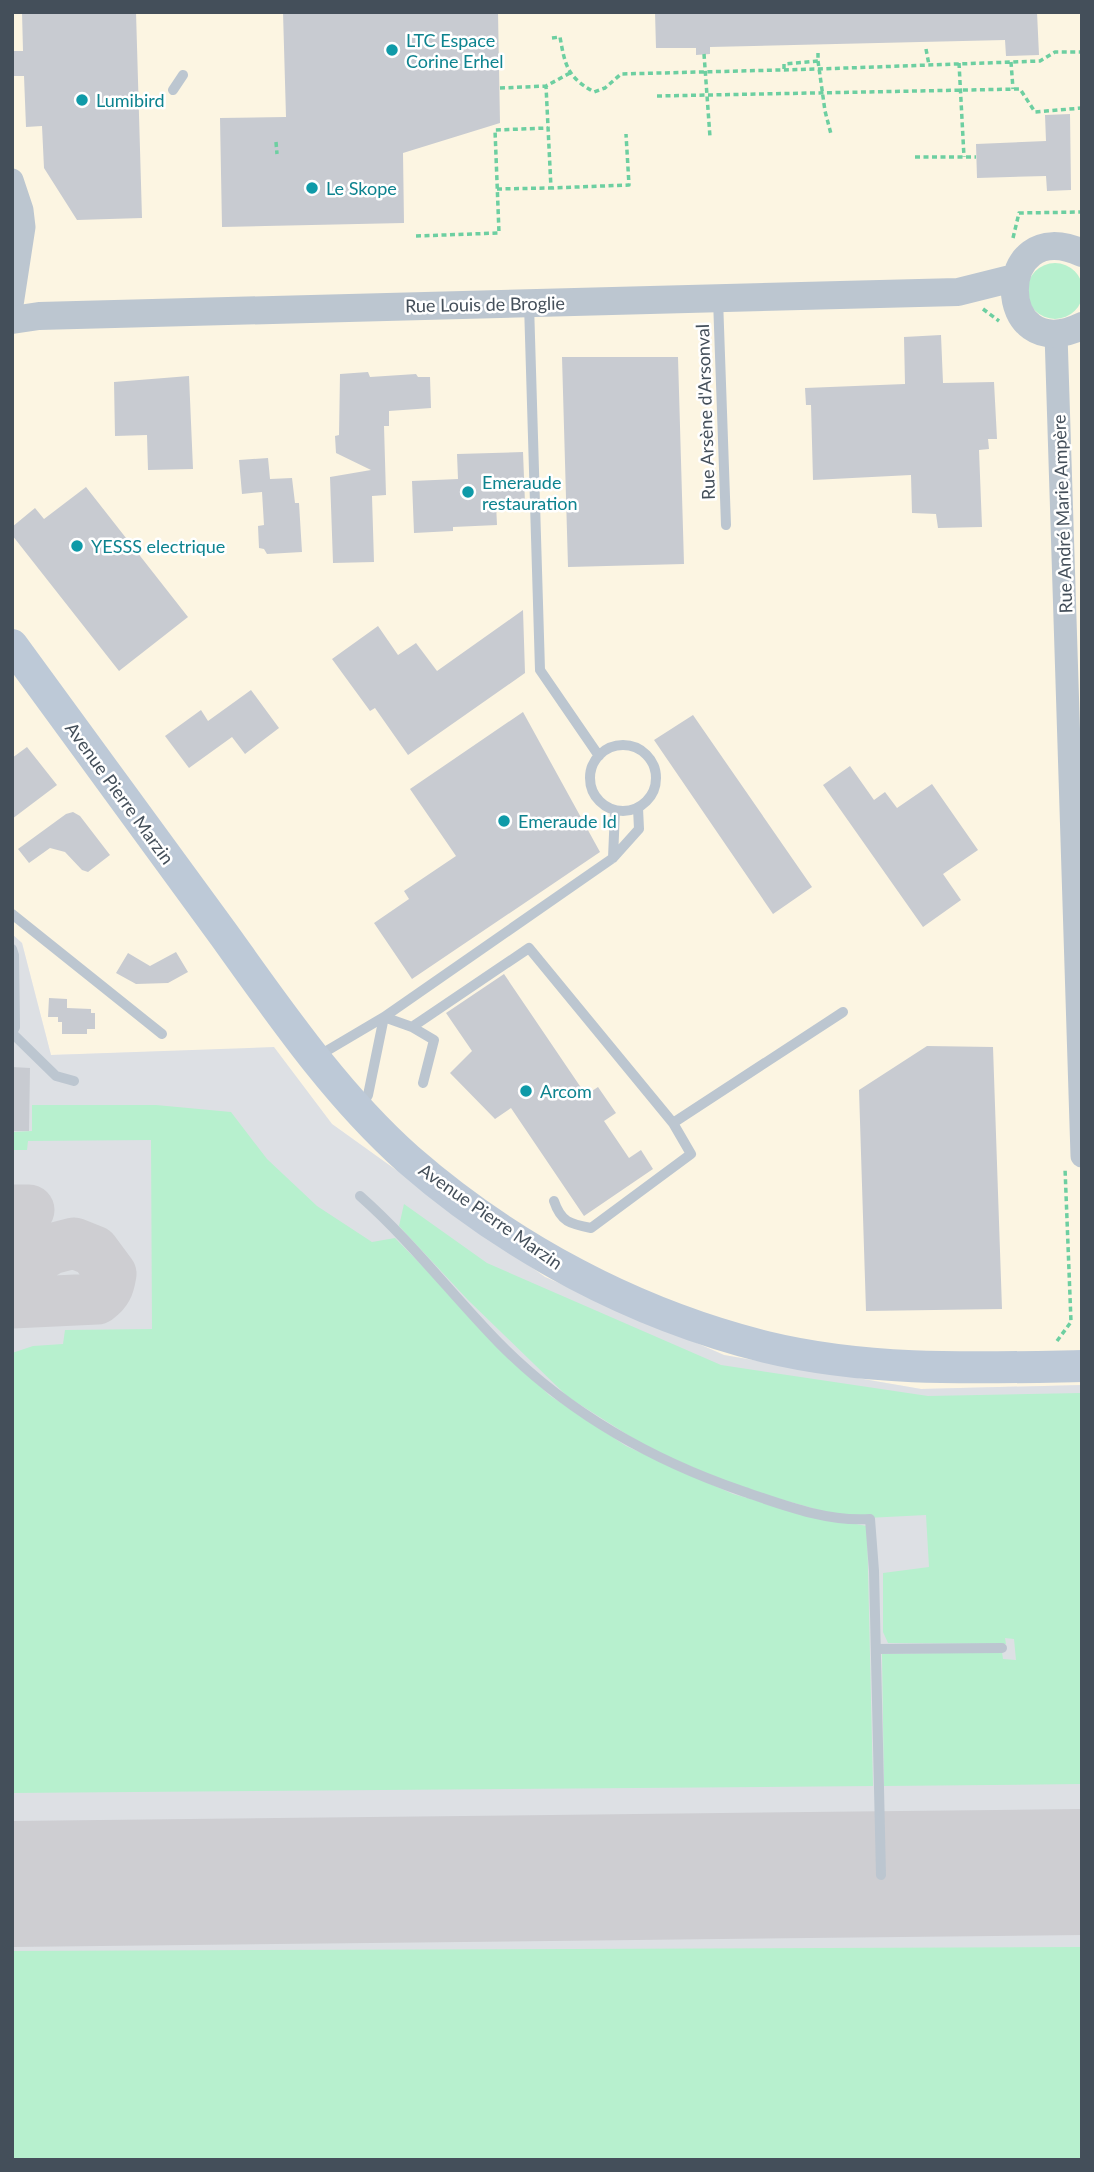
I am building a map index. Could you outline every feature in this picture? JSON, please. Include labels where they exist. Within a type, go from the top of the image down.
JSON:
[{"type":"main road","name":"Avenue Pierre Marzin","points":[[12,645],[315,1057],[359,1111],[451,1194],[543,1257],[632,1301],[687,1322],[767,1347],[886,1366],[1082,1366]]},
{"type":"street","points":[[12,180],[22,210],[24,236],[12,305]]},
{"type":"street","points":[[1018,311],[1013,295],[1014,278],[1022,263],[1035,252],[1050,246],[1066,246],[1082,253]]},
{"type":"street","name":"Rue Louis de Broglie","points":[[12,320],[39,316],[958,292],[1014,278]]},
{"type":"street","name":"Rue Louis de Broglie","points":[[958,292],[1018,311],[1028,323],[1041,331],[1069,330]]},
{"type":"street","name":"Rue André Marie Ampère","points":[[1069,330],[1082,1156]]},
{"type":"lane","points":[[173,90],[183,75]]},
{"type":"lane","name":"Rue Arsène d'Arsonval","points":[[718,299],[726,525]]},
{"type":"lane","points":[[528,303],[540,670],[599,755]]},
{"type":"lane","points":[[618,745],[639,748],[647,755],[656,773],[653,794],[638,808],[615,811],[605,806],[591,788],[592,765],[608,748],[618,745]]},
{"type":"lane","points":[[315,1057],[384,1017],[613,859],[639,829],[638,808]]},
{"type":"lane","points":[[613,859],[615,811]]},
{"type":"lane","points":[[12,914],[162,1034]]},
{"type":"lane","points":[[12,948],[15,1027],[12,1033],[56,1076],[74,1081]]},
{"type":"lane","points":[[412,1027],[529,948],[673,1123],[691,1154],[590,1228],[571,1224],[558,1213],[554,1201]]},
{"type":"lane","points":[[673,1123],[844,1012]]},
{"type":"lane","points":[[384,1017],[412,1027],[434,1040],[422,1083]]},
{"type":"lane","points":[[359,1111],[368,1095],[384,1017]]},
{"type":"lane","points":[[360,1196],[410,1244],[499,1343],[556,1394],[618,1436],[692,1474],[779,1504],[846,1521],[870,1519],[881,1875]]},
{"type":"lane","points":[[876,1649],[1002,1647]]},
{"type":"path","points":[[552,38],[560,37],[570,73],[580,84],[594,92],[605,88],[621,74],[1040,61],[1055,52],[1082,52]]},
{"type":"path","points":[[926,49],[929,65]]},
{"type":"path","points":[[818,53],[822,94],[831,134]]},
{"type":"path","points":[[704,54],[710,137]]},
{"type":"path","points":[[784,69],[784,64],[818,61]]},
{"type":"path","points":[[1011,62],[1013,89]]},
{"type":"path","points":[[959,63],[964,157]]},
{"type":"path","points":[[500,88],[546,86],[570,73]]},
{"type":"path","points":[[546,86],[551,188]]},
{"type":"path","points":[[657,96],[1020,89],[1035,111],[1082,107]]},
{"type":"path","points":[[416,236],[499,233],[495,130],[548,128]]},
{"type":"path","points":[[497,189],[629,185],[626,134]]},
{"type":"path","points":[[276,142],[277,154]]},
{"type":"path","points":[[915,157],[976,157]]},
{"type":"shaded area","points":[[12,12],[1082,12],[1082,1385],[921,1389],[724,1355],[545,1277],[332,1124],[274,1048],[51,1055],[22,943],[12,934]]},
{"type":"shaded area","points":[[12,934],[22,943],[51,1055],[274,1047],[332,1124],[545,1277],[724,1355],[921,1389],[1082,1385],[1082,2160],[12,2160]]},
{"type":"green space","points":[[1055,263],[1066,265],[1075,271],[1081,280],[1081,302],[1075,311],[1066,317],[1055,319],[1044,317],[1035,311],[1029,302],[1027,291],[1029,280],[1035,271],[1044,265]]},
{"type":"green space","points":[[32,1105],[156,1105],[231,1112],[267,1159],[317,1206],[372,1242],[395,1238],[549,1395],[626,1446],[733,1494],[815,1517],[867,1526],[873,1786],[12,1793],[12,1353],[33,1346],[63,1344],[65,1330],[152,1329],[151,1140],[28,1141],[27,1150],[12,1150],[12,1132],[32,1131]]},
{"type":"green space","points":[[404,1204],[487,1263],[721,1365],[928,1396],[1082,1393],[1082,1784],[884,1786],[882,1654],[1002,1652],[1003,1659],[1016,1660],[1014,1639],[1005,1638],[1006,1644],[888,1643],[883,1632],[883,1573],[929,1567],[926,1515],[867,1518],[837,1515],[741,1488],[650,1449],[568,1397],[468,1300],[399,1226]]},
{"type":"green space","points":[[1082,1947],[1082,2160],[12,2160],[12,1951]]},
{"type":"building","name":"Lumibird","points":[[22,12],[136,12],[142,218],[77,220],[44,168],[42,126],[26,127],[24,76],[12,76],[12,51],[23,51]]},
{"type":"building","points":[[283,12],[498,12],[500,123],[403,153],[404,223],[222,227],[220,118],[286,117]]},
{"type":"building","points":[[655,12],[1037,12],[1039,55],[1006,56],[1005,40],[710,47],[710,54],[696,55],[696,48],[656,48]]},
{"type":"building","points":[[1070,114],[1071,190],[1047,191],[1046,176],[977,178],[976,144],[1046,141],[1045,115]]},
{"type":"building","points":[[941,335],[943,383],[994,382],[997,439],[988,439],[989,449],[979,450],[982,527],[938,528],[936,514],[912,513],[911,475],[813,480],[811,405],[806,405],[805,388],[905,384],[904,337]]},
{"type":"building","points":[[562,357],[678,357],[684,564],[568,567]]},
{"type":"building","points":[[368,372],[370,377],[416,374],[418,377],[430,377],[431,408],[389,411],[389,426],[384,426],[386,495],[372,496],[374,562],[333,563],[330,477],[371,470],[336,453],[340,374]]},
{"type":"building","points":[[189,376],[193,469],[148,470],[147,435],[115,436],[114,382]]},
{"type":"building","name":"Emeraude restauration","points":[[523,452],[525,503],[496,504],[497,525],[453,527],[453,531],[414,533],[412,481],[458,479],[457,454]]},
{"type":"building","points":[[268,458],[270,479],[292,478],[295,503],[299,503],[302,552],[267,554],[264,549],[259,548],[258,526],[264,525],[262,492],[242,494],[239,460]]},
{"type":"building","points":[[86,487],[188,617],[119,671],[12,535],[12,527],[35,508],[44,519]]},
{"type":"building","points":[[523,610],[525,673],[408,755],[375,708],[370,711],[332,659],[378,626],[398,655],[416,643],[437,671]]},
{"type":"building","points":[[251,690],[279,728],[245,754],[232,737],[189,768],[165,736],[201,710],[208,721]]},
{"type":"building","name":"Emeraude Id","points":[[523,712],[600,852],[412,979],[374,923],[409,899],[404,891],[456,856],[410,789]]},
{"type":"building","points":[[693,715],[812,887],[773,914],[654,740]]},
{"type":"building","points":[[27,747],[57,785],[12,819],[12,758]]},
{"type":"building","points":[[850,766],[874,800],[885,792],[897,808],[932,784],[978,850],[943,874],[961,900],[923,927],[823,785]]},
{"type":"building","points":[[73,812],[80,816],[110,855],[88,872],[82,870],[65,852],[50,848],[29,863],[18,849],[66,814]]},
{"type":"building","points":[[176,952],[188,972],[168,983],[136,984],[116,973],[128,953],[150,966]]},
{"type":"building","name":"Arcom","points":[[504,974],[586,1095],[598,1087],[616,1113],[604,1121],[629,1158],[641,1150],[653,1169],[584,1216],[511,1108],[495,1119],[450,1073],[472,1051],[446,1013]]},
{"type":"building","points":[[49,998],[67,999],[67,1008],[91,1009],[91,1013],[95,1013],[95,1029],[87,1029],[87,1034],[62,1034],[62,1022],[58,1022],[58,1017],[48,1017]]},
{"type":"building","points":[[927,1046],[993,1047],[1002,1309],[866,1311],[859,1090]]},
{"type":"building","points":[[12,1067],[30,1068],[29,1131],[12,1131]]},
{"type":"taxiway","points":[[12,1210],[29,1210]]},
{"type":"taxiway","points":[[12,1260],[33,1260],[51,1249],[74,1243],[94,1251],[111,1274],[107,1288],[97,1299],[12,1303]]},
{"type":"runway","points":[[12,1884],[1082,1872]]},
{"type":"place","name":"LTC Espace Corine Erhel","points":[[392,50]]},
{"type":"place","name":"Lumibird","points":[[82,100]]},
{"type":"place","name":"Le Skope","points":[[312,188]]},
{"type":"place","name":"Emeraude restauration","points":[[468,492]]},
{"type":"place","name":"YESSS electrique","points":[[77,546]]},
{"type":"place","name":"Emeraude Id","points":[[504,821]]},
{"type":"place","name":"Arcom","points":[[526,1091]]}]
